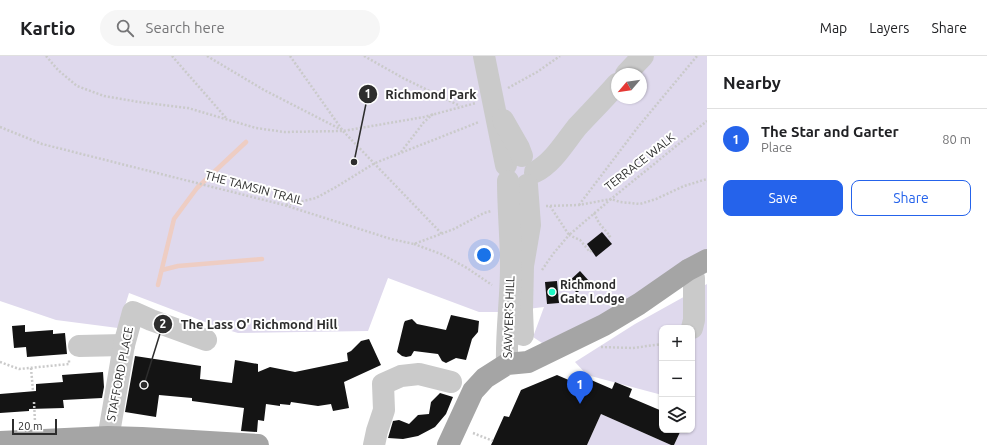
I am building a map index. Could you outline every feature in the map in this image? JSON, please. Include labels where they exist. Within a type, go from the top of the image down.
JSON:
[{"type":"main road","points":[[448,445],[473,391],[485,378],[507,364],[528,362],[604,325],[698,265]]},
{"type":"main road","points":[[0,442],[107,441],[258,445]]},
{"type":"street","name":"SAWYER'S HILL","points":[[484,56],[492,98],[507,129],[519,148],[521,169],[511,266],[510,311],[506,341],[507,364]]},
{"type":"street","points":[[632,68],[643,56]]},
{"type":"street","points":[[521,169],[532,153],[578,127],[611,91]]},
{"type":"street","name":"SAWYER'S HILL","points":[[507,364],[523,335],[534,309],[530,224],[540,207],[521,169]]},
{"type":"street","points":[[693,325],[694,278],[698,265]]},
{"type":"street","name":"STAFFORD PLACE","points":[[107,441],[124,345],[133,312],[206,340]]},
{"type":"street","points":[[79,346],[124,345]]},
{"type":"street","points":[[374,445],[384,410],[384,384],[402,376],[419,374],[451,382]]},
{"type":"path","points":[[46,56],[58,70],[77,86],[104,96],[188,108],[256,128],[284,132],[344,132],[433,114],[475,103],[492,98],[538,72],[560,56]]},
{"type":"path","points":[[172,56],[227,120]]},
{"type":"path","points":[[207,56],[264,90],[344,132]]},
{"type":"path","points":[[290,56],[344,132],[442,234]]},
{"type":"path","points":[[364,56],[403,78],[460,106]]},
{"type":"path","points":[[540,207],[579,205],[638,127],[698,56]]},
{"type":"path","points":[[401,152],[424,122],[433,114]]},
{"type":"path","name":"TERRACE WALK","points":[[579,205],[611,199],[707,120]]},
{"type":"path","points":[[284,205],[316,198],[375,163],[481,121]]},
{"type":"path","name":"THE TAMSIN TRAIL","points":[[0,127],[42,144],[284,205],[392,239],[414,244],[441,254],[467,268],[493,285],[499,284]]},
{"type":"path","points":[[531,270],[553,254],[570,235],[611,199],[620,202],[640,204],[656,199],[684,186],[707,179]]},
{"type":"path","points":[[540,207],[570,235],[580,240],[590,252],[592,250]]},
{"type":"path","points":[[414,244],[442,234],[484,213],[494,210]]},
{"type":"path","points":[[594,213],[599,223],[610,236],[607,238]]},
{"type":"path","points":[[598,347],[633,348],[659,344]]},
{"type":"path","points":[[0,362],[19,369],[69,364],[70,349],[79,346]]},
{"type":"path","points":[[31,368],[33,391]]},
{"type":"path","points":[[473,433],[493,441]]},
{"type":"shaded area","points":[[0,56],[707,56],[707,251],[630,302],[545,345],[533,337],[544,307],[502,312],[479,312],[388,278],[368,331],[238,333],[218,327],[129,293],[118,328],[56,320],[0,301]]},
{"type":"shaded area","points":[[707,284],[707,445],[674,445],[680,433],[695,433],[695,325],[659,325],[659,394],[587,375],[575,362],[635,324]]},
{"type":"shaded area","points":[[601,414],[671,445],[587,445]]},
{"type":"building","points":[[602,232],[612,244],[596,257],[587,244]]},
{"type":"building","points":[[580,271],[589,281],[577,293],[567,283]]},
{"type":"building","name":"Richmond Gate Lodge","points":[[557,281],[559,303],[547,304],[545,282]]},
{"type":"building","points":[[451,315],[479,321],[478,332],[472,339],[466,360],[456,358],[446,363],[442,361],[438,354],[414,351],[411,356],[406,357],[397,352],[405,321],[412,319],[417,324],[446,330]]},
{"type":"building","points":[[25,325],[25,332],[53,330],[53,334],[65,333],[67,354],[27,357],[26,347],[14,348],[12,326]]},
{"type":"building","points":[[369,339],[381,365],[344,382],[349,408],[333,411],[331,404],[318,406],[291,402],[290,405],[280,404],[280,406],[266,404],[264,421],[258,420],[257,432],[241,431],[244,408],[192,401],[192,398],[159,395],[156,417],[125,412],[135,356],[201,366],[200,379],[232,383],[235,360],[258,364],[258,372],[270,367],[295,372],[348,361],[347,353],[361,341]]},
{"type":"building","points":[[103,372],[104,387],[102,398],[63,400],[64,408],[29,409],[29,411],[0,413],[0,394],[36,391],[36,384],[63,382],[62,375]]},
{"type":"building","points":[[575,373],[612,389],[615,382],[632,389],[629,397],[659,410],[659,433],[680,433],[674,445],[601,414],[587,445],[491,445],[504,416],[509,417],[521,390],[557,375],[571,381]]},
{"type":"building","points":[[440,393],[453,397],[446,414],[435,427],[418,436],[403,439],[388,438],[393,421],[399,420],[409,424],[418,415],[429,414],[431,402]]},
{"type":"waterway","points":[[158,285],[174,219],[197,188],[246,142]]},
{"type":"waterway","points":[[162,270],[178,266],[262,259]]},
{"type":"place","name":"Richmond Park","points":[[354,162]]},
{"type":"place","name":"Richmond Gate Lodge","points":[[552,292]]},
{"type":"place","name":"The Lass O' Richmond Hill","points":[[144,385]]},
{"type":"place","name":"The Star and Garter","points":[[580,404]]}]
